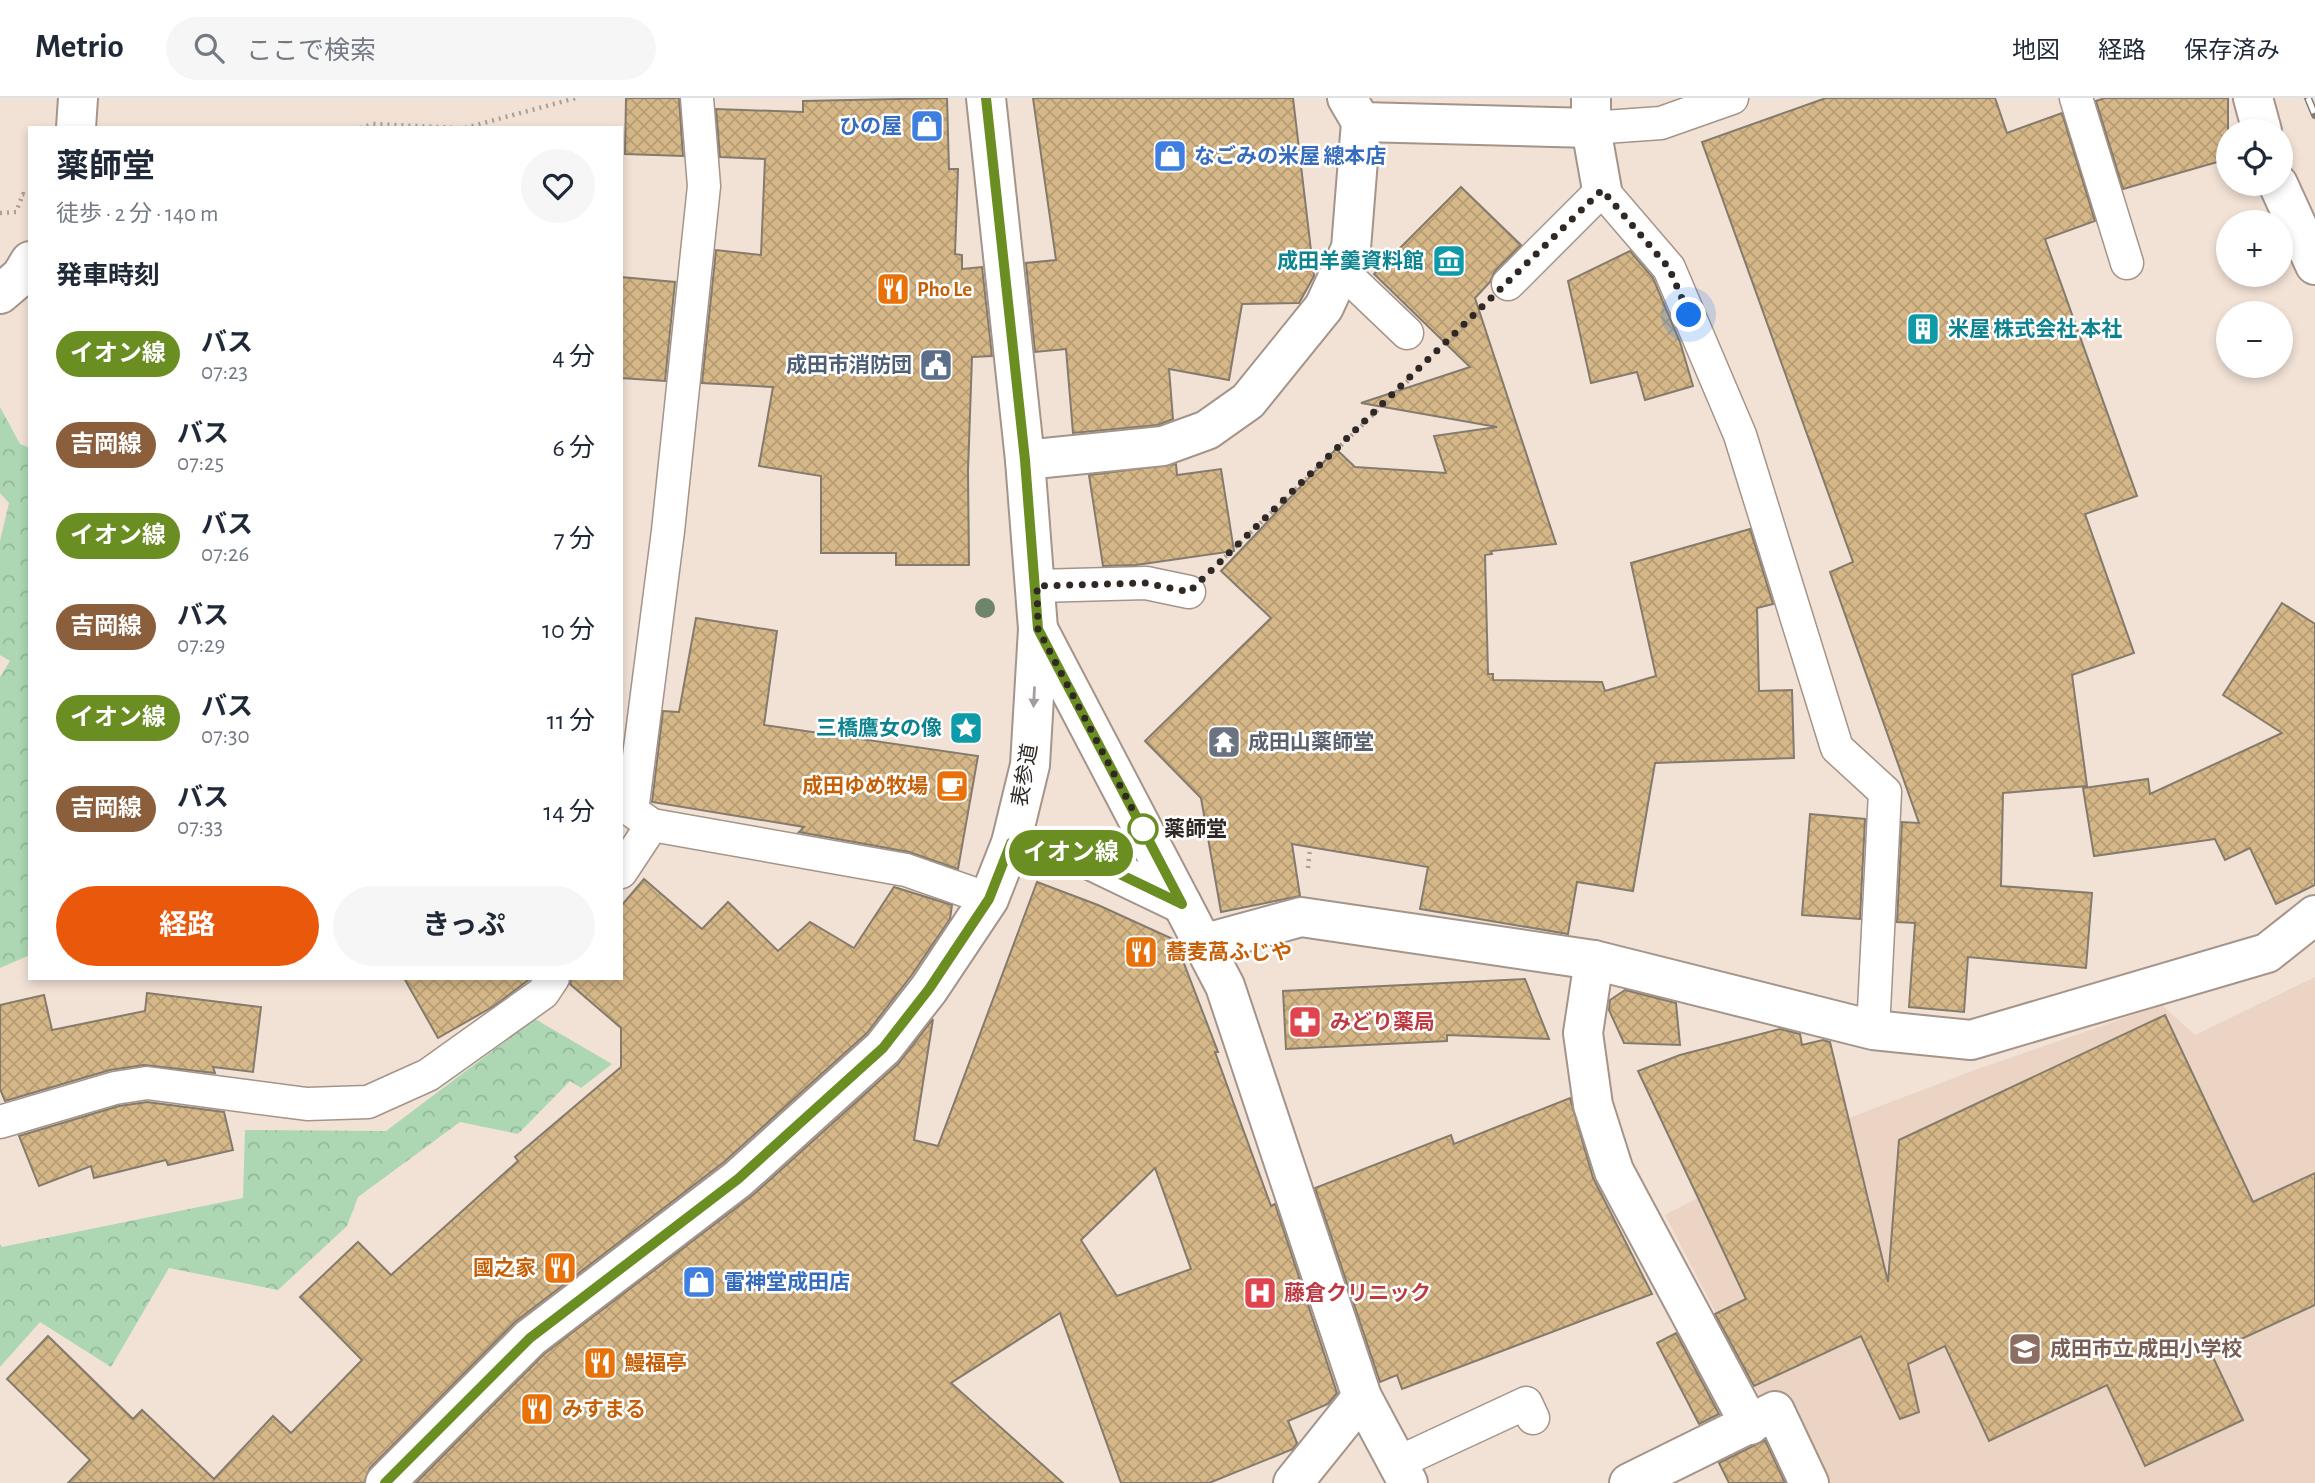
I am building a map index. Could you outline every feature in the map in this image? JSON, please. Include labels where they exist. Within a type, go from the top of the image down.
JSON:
[{"type":"street","points":[[76,126],[78,98]]},
{"type":"street","name":"表参道","points":[[386,1483],[530,1338],[738,1179],[883,1048],[929,989],[989,899],[1011,843],[1030,765],[1038,629],[1037,586],[1025,460],[986,98]]},
{"type":"street","points":[[2253,98],[2259,119]]},
{"type":"street","points":[[1025,460],[1163,446],[1207,430],[1248,401],[1324,307],[1351,248],[1354,110],[1591,113],[1602,190]]},
{"type":"street","points":[[2283,196],[2315,265]]},
{"type":"street","points":[[0,294],[21,276],[28,264]]},
{"type":"street","points":[[1038,629],[1225,986],[1362,1398],[1402,1473]]},
{"type":"street","points":[[1011,843],[1080,855],[1182,904]]},
{"type":"street","points":[[1202,944],[1301,917],[1594,960],[1872,1030],[1971,1040],[2267,953],[2315,915]]},
{"type":"street","points":[[1594,960],[1583,1033],[1593,1105],[1614,1171],[1750,1425]]},
{"type":"street","points":[[1293,1483],[1362,1398]]},
{"type":"street","points":[[1629,1483],[1750,1425],[1775,1410],[1809,1483]]},
{"type":"lane","points":[[697,98],[704,186],[668,531],[632,811],[652,825],[906,870],[989,899]]},
{"type":"lane","points":[[1591,113],[1661,123],[1732,98]]},
{"type":"lane","points":[[2076,98],[2127,263]]},
{"type":"lane","points":[[1508,284],[1602,190],[1669,268],[1740,435],[1837,748],[1885,792],[1872,1030]]},
{"type":"lane","points":[[1341,270],[1407,333]]},
{"type":"lane","points":[[1037,586],[1146,583],[1189,592]]},
{"type":"lane","points":[[623,869],[652,825]]},
{"type":"lane","points":[[0,1122],[115,1088],[147,1083],[307,1104],[368,1102],[428,1075],[543,993],[552,980]]},
{"type":"lane","points":[[1402,1473],[1526,1402],[1533,1418]]},
{"type":"path","points":[[472,126],[576,98]]},
{"type":"path","points":[[366,126],[416,126]]},
{"type":"path","points":[[0,214],[16,212],[23,194],[28,196]]},
{"type":"path","points":[[1448,342],[1508,284]]},
{"type":"path","points":[[1189,592],[1419,371]]},
{"type":"shaded area","name":"成田市立 成田小学校","points":[[2315,977],[2315,1483],[1804,1483],[1665,1215],[1854,1116],[1975,1070],[2162,1005],[2195,1035]]},
{"type":"green space","points":[[0,407],[20,444],[28,447],[28,956],[0,968],[0,677],[10,661],[0,655],[0,541],[9,503],[0,493]]},
{"type":"green space","points":[[535,1019],[612,1064],[581,1088],[570,1081],[518,1134],[460,1122],[358,1197],[347,1226],[278,1290],[169,1268],[111,1367],[40,1322],[0,1367],[0,1244],[2,1247],[243,1198],[245,1130],[386,1131]]},
{"type":"building","points":[[626,98],[679,98],[683,156],[625,154]]},
{"type":"building","points":[[947,98],[949,169],[958,169],[955,254],[962,255],[962,269],[982,267],[992,356],[972,357],[968,471],[969,565],[896,565],[896,553],[821,553],[821,476],[759,466],[773,387],[702,383],[716,250],[761,255],[765,159],[720,157],[716,109],[803,112],[803,101]]},
{"type":"building","points":[[1033,98],[1293,98],[1314,276],[1299,303],[1242,304],[1229,380],[1169,369],[1173,419],[1158,425],[1073,433],[1066,349],[1035,352],[1026,263],[1056,260]]},
{"type":"building","name":"米屋 株式会社 本社","points":[[1826,98],[1995,98],[2007,133],[2062,113],[2095,221],[2045,239],[2137,496],[2085,514],[2134,653],[2072,675],[2087,786],[2003,793],[2001,886],[2092,893],[2086,968],[1968,957],[1964,1012],[1909,1007],[1915,923],[1897,922],[1902,822],[1919,823],[1830,572],[1853,562],[1702,142]]},
{"type":"building","points":[[2105,98],[2228,98],[2228,119],[2216,119],[2216,162],[2123,189],[2096,101]]},
{"type":"building","points":[[1461,187],[1521,245],[1495,271],[1490,282],[1475,298],[1556,544],[1491,551],[1492,554],[1485,555],[1488,674],[1493,674],[1493,680],[1602,682],[1605,691],[1656,676],[1631,563],[1750,529],[1773,604],[1757,608],[1759,691],[1792,690],[1794,758],[1655,763],[1633,891],[1577,882],[1568,934],[1420,909],[1428,867],[1292,844],[1300,896],[1221,912],[1201,798],[1145,741],[1271,618],[1221,571],[1336,449],[1355,467],[1446,473],[1434,436],[1497,427],[1361,403],[1470,367],[1374,274]]},
{"type":"building","points":[[1630,251],[1653,278],[1680,342],[1693,386],[1645,400],[1637,372],[1591,383],[1568,281]]},
{"type":"building","points":[[623,277],[675,282],[665,381],[623,378]]},
{"type":"building","points":[[1176,464],[1177,475],[1221,469],[1234,551],[1136,565],[1103,566],[1089,475]]},
{"type":"building","points":[[2282,603],[2315,624],[2315,885],[2276,904],[2250,848],[2225,860],[2215,839],[2094,856],[2083,788],[2148,779],[2150,794],[2282,733],[2223,695]]},
{"type":"building","points":[[696,618],[777,631],[764,725],[978,756],[958,869],[909,852],[799,832],[804,827],[652,802],[663,711],[679,712]]},
{"type":"building","points":[[1810,814],[1865,819],[1860,919],[1802,915]]},
{"type":"building","points":[[644,879],[702,929],[728,902],[778,951],[810,922],[854,948],[894,887],[952,905],[950,919],[867,1033],[724,1162],[515,1322],[370,1468],[364,1483],[68,1483],[90,1460],[7,1379],[48,1336],[133,1419],[142,1410],[214,1479],[273,1416],[291,1433],[362,1360],[300,1297],[358,1242],[391,1275],[518,1161],[515,1157],[621,1067],[621,1028],[570,984],[571,980],[623,980],[623,904]]},
{"type":"building","points":[[1037,882],[1098,905],[1175,940],[1218,1052],[1215,1052],[1271,1206],[1275,1204],[1337,1393],[1328,1404],[1288,1421],[1297,1443],[1293,1449],[1209,1483],[1121,1483],[1060,1313],[951,1383],[1063,1483],[416,1483],[544,1354],[753,1195],[898,1064],[933,1019],[914,1140],[938,1146]],"holes":[[[1155,1168],[1191,1269],[1117,1296],[1081,1240]]]},
{"type":"building","points":[[1525,979],[1549,1039],[1447,1035],[1447,1041],[1286,1049],[1283,991]]},
{"type":"building","points":[[405,980],[528,980],[494,1006],[438,1038]]},
{"type":"building","points":[[1625,990],[1676,1003],[1680,1045],[1624,1043],[1609,1010],[1610,1000]]},
{"type":"building","points":[[147,993],[261,1007],[253,1072],[213,1067],[215,1073],[144,1065],[110,1070],[5,1101],[0,1089],[0,1005],[44,995],[52,1030],[145,1011]]},
{"type":"building","name":"成田市立 成田小学校","points":[[2165,1015],[2253,1202],[2315,1173],[2315,1305],[2211,1353],[2243,1420],[2145,1466],[2107,1385],[1989,1441],[1945,1346],[1908,1364],[1919,1412],[1900,1419],[1861,1336],[1754,1386],[1715,1314],[1746,1299],[1638,1071],[1680,1055],[1780,1029],[1800,1034],[1802,1045],[1823,1040],[1830,1042],[1888,1282],[1899,1140]]},
{"type":"building","points":[[1570,1098],[1593,1178],[1652,1294],[1402,1389],[1397,1375],[1380,1382],[1315,1188],[1451,1135],[1454,1144]]},
{"type":"building","points":[[147,1102],[224,1112],[233,1150],[168,1165],[166,1160],[94,1178],[91,1166],[39,1186],[19,1136],[119,1106]]},
{"type":"building","points":[[1676,1333],[1719,1414],[1699,1424],[1657,1343]]},
{"type":"building","points":[[1765,1440],[1785,1483],[1729,1483],[1719,1463]]},
{"type":"railway","points":[[2308,98],[2315,115]]},
{"type":"bus line","name":"イオン線","points":[[385,1483],[530,1338],[738,1179],[883,1048],[929,989],[989,899],[1011,843],[1080,855],[1182,904],[1038,629],[1037,586],[1025,460],[986,98]]},
{"type":"place","name":"ひの屋","points":[[927,126]]},
{"type":"place","name":"なごみの米屋 總本店","points":[[1170,156]]},
{"type":"place","name":"成田羊羹資料館","points":[[1449,261]]},
{"type":"place","name":"Pho Le","points":[[893,289]]},
{"type":"place","name":"米屋 株式会社 本社","points":[[1923,329]]},
{"type":"place","name":"成田市消防団","points":[[936,365]]},
{"type":"place","name":"三橋鷹女の像","points":[[966,728]]},
{"type":"place","name":"成田山薬師堂","points":[[1224,742]]},
{"type":"place","name":"成田ゆめ牧場","points":[[952,786]]},
{"type":"place","name":"薬師堂","points":[[1143,829]]},
{"type":"place","name":"蕎麦萵ふじや","points":[[1141,952]]},
{"type":"place","name":"みどり薬局","points":[[1305,1022]]},
{"type":"place","name":"國之家","points":[[560,1268]]},
{"type":"place","name":"雷神堂成田店","points":[[699,1282]]},
{"type":"place","name":"藤倉クリニック","points":[[1260,1293]]},
{"type":"place","name":"成田市立 成田小学校","points":[[2025,1349]]},
{"type":"place","name":"鰻福亭","points":[[600,1363]]},
{"type":"place","name":"みすまる","points":[[537,1409]]},
{"type":"route","points":[[1143,829],[1146,835],[1038,629],[1037,586],[1146,583],[1189,592],[1602,190],[1669,268],[1689,315]]}]
